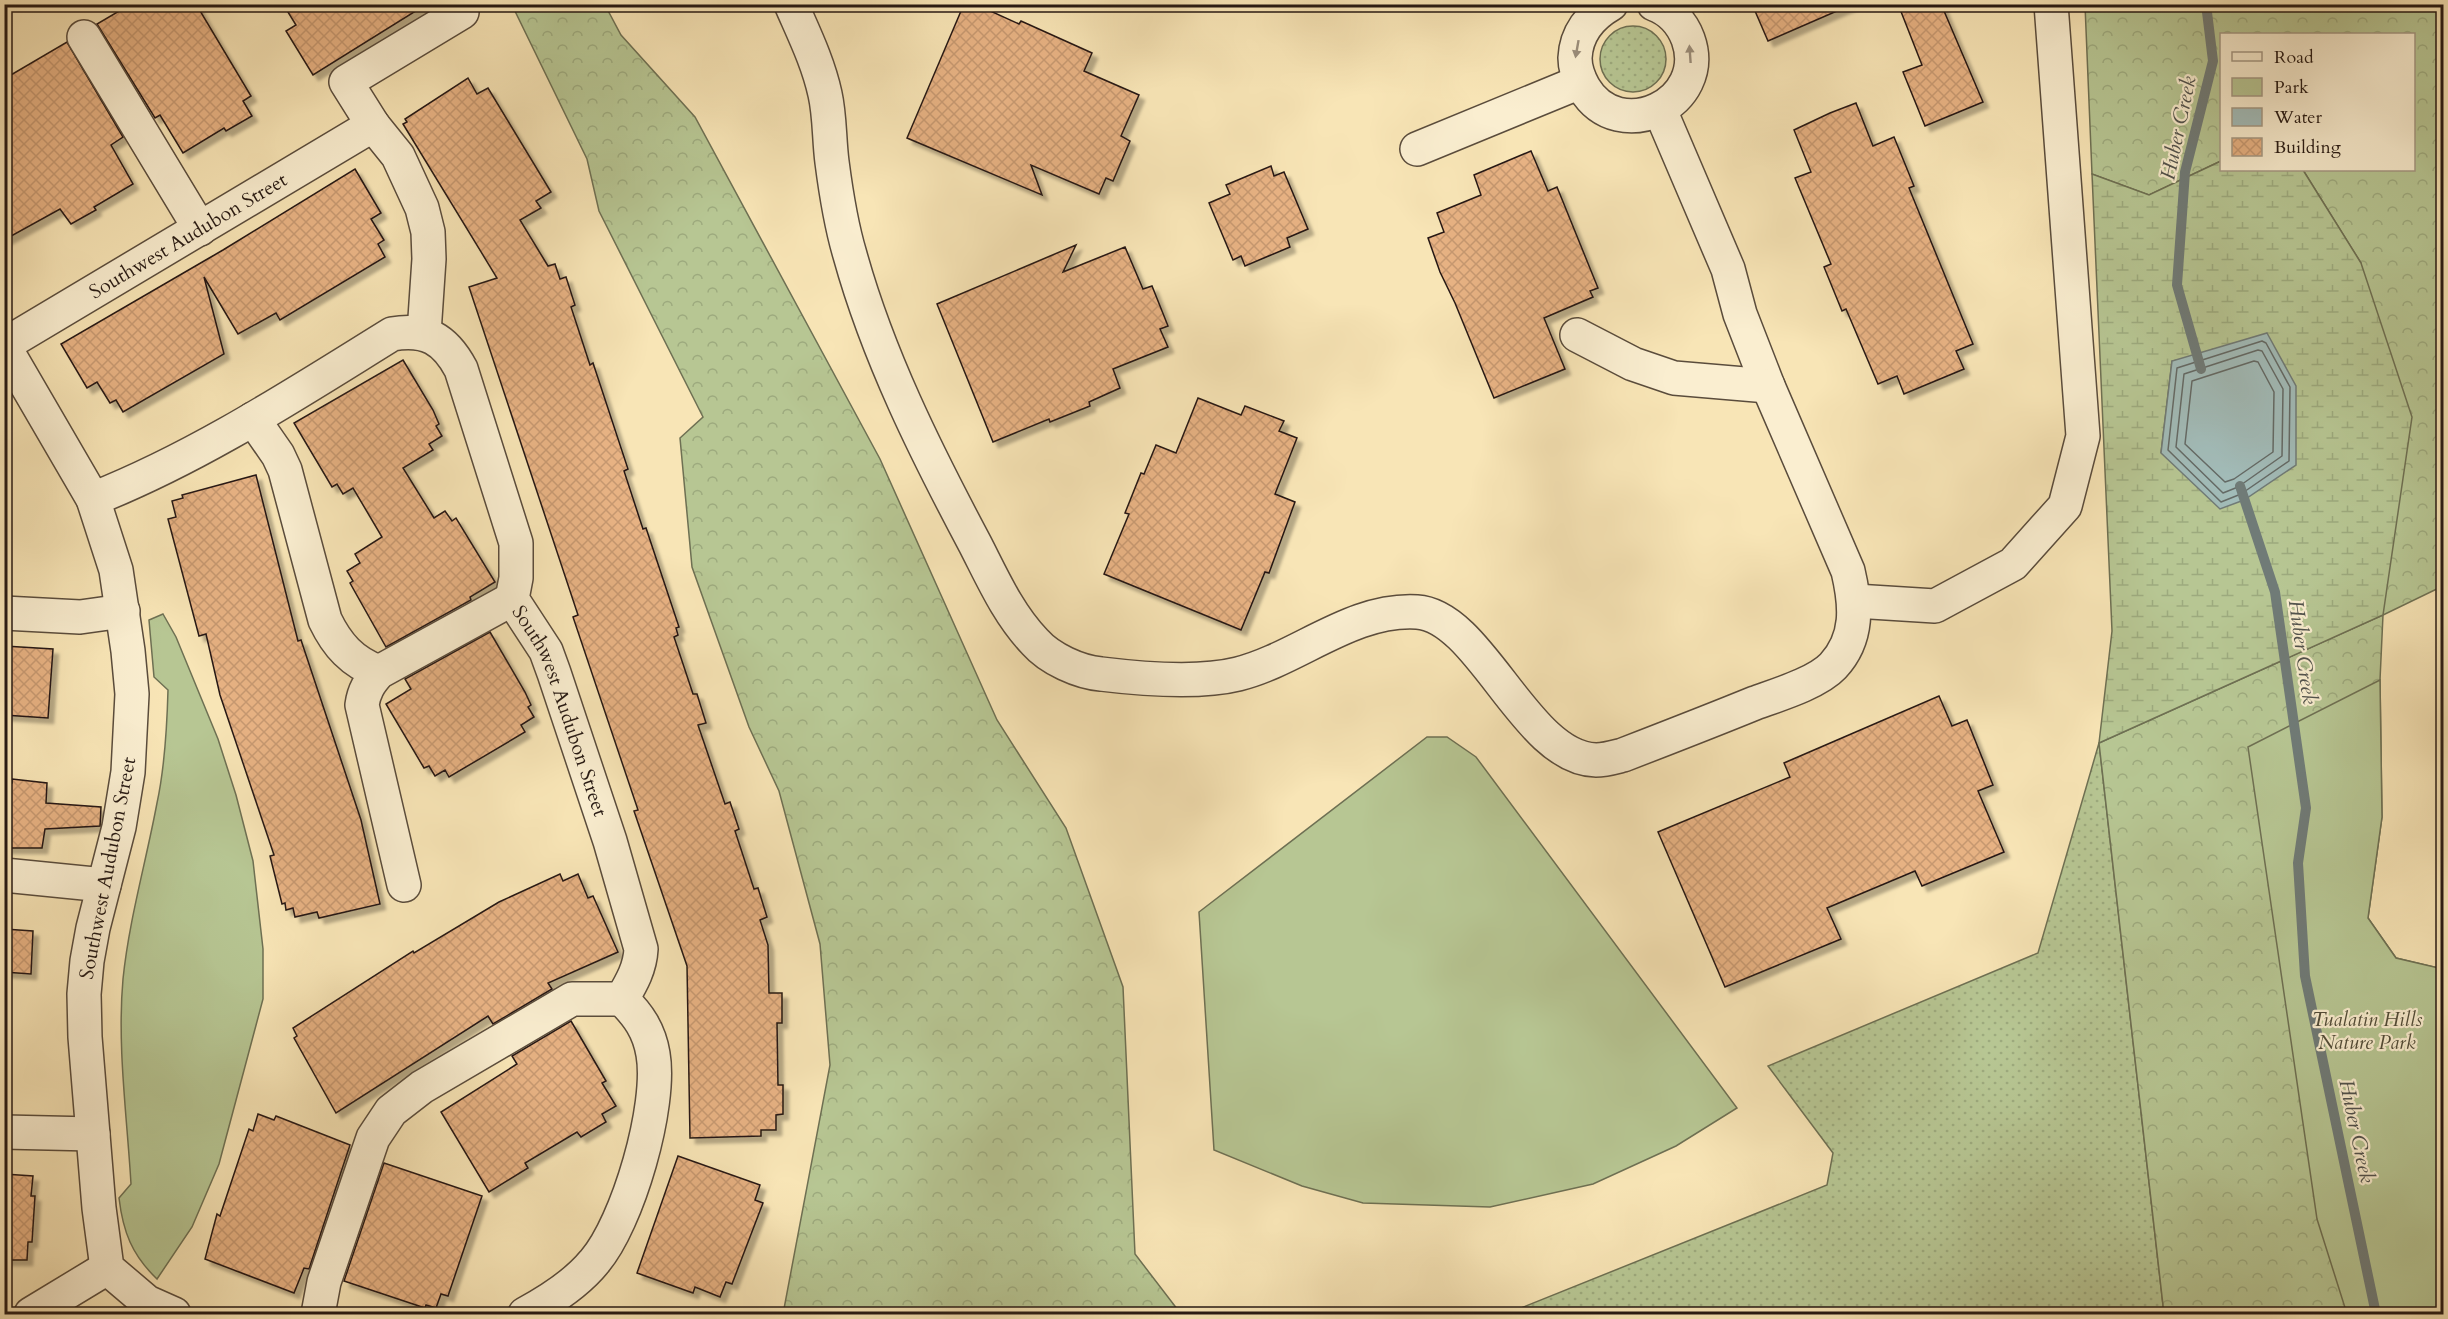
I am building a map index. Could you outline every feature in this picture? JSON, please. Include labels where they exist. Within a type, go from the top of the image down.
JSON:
[{"type":"street","points":[[791,4],[814,57],[826,97],[836,195],[850,255],[874,329],[918,429],[1004,599],[1019,624],[1037,646],[1060,661],[1098,674],[1173,679],[1209,678],[1238,674],[1352,625],[1382,615],[1416,612],[1431,614],[1466,640],[1537,728],[1569,752],[1595,760],[1623,755],[1815,678],[1832,667],[1848,644],[1855,601],[1848,571],[1768,387],[1740,314],[1728,269],[1660,110]]},
{"type":"street","points":[[1611,5],[1592,18],[1579,37],[1575,60],[1580,82],[1592,98],[1608,111],[1634,116],[1660,110],[1679,93],[1690,70],[1690,45],[1679,22],[1670,13],[1654,4]]},
{"type":"street","points":[[1855,601],[1935,606],[2013,564],[2066,506],[2083,435],[2051,4]]},
{"type":"street","points":[[93,498],[135,482],[253,420],[392,333],[407,331],[424,333],[429,259],[428,232],[422,208],[398,156],[373,125],[346,82],[462,12]]},
{"type":"street","points":[[84,37],[200,228]]},
{"type":"street","points":[[1417,149],[1580,82]]},
{"type":"street","name":"Southwest Audubon Street","points":[[107,1268],[93,1134],[84,994],[87,961],[119,827],[128,772],[132,694],[123,611],[116,570],[93,498],[4,346],[373,125]]},
{"type":"street","name":"Southwest Audubon Street","points":[[424,333],[452,353],[461,369],[516,543],[516,578],[512,599],[546,651],[610,842],[641,949],[641,962],[622,999]]},
{"type":"street","points":[[1577,335],[1634,363],[1674,378],[1768,387]]},
{"type":"street","points":[[253,420],[278,455],[285,470],[325,620],[333,636],[352,658],[379,672]]},
{"type":"street","points":[[404,885],[362,705],[366,688],[379,672],[512,599]]},
{"type":"street","points":[[4,613],[80,617],[123,611]]},
{"type":"street","points":[[4,874],[104,885]]},
{"type":"street","points":[[318,1314],[324,1282],[373,1138],[391,1111],[422,1088],[572,999],[622,999],[640,1018],[653,1055],[654,1079],[648,1137],[620,1219],[595,1262],[578,1279],[525,1314]]},
{"type":"street","points":[[4,1132],[93,1134]]},
{"type":"street","points":[[31,1314],[107,1268],[147,1302],[174,1314]]},
{"type":"green space","points":[[512,5],[605,5],[621,35],[695,117],[880,459],[997,720],[1066,828],[1123,987],[1135,1254],[1181,1314],[783,1314],[830,1065],[820,944],[779,791],[749,727],[692,567],[680,438],[703,417],[599,211],[587,159]]},
{"type":"green space","points":[[2085,5],[2443,5],[2443,586],[2383,615],[2361,263],[2304,171],[2415,171],[2415,33],[2220,33],[2220,161],[2149,195],[2092,174]]},
{"type":"green space","points":[[1633,26],[1646,29],[1656,36],[1663,46],[1666,59],[1663,72],[1656,82],[1646,89],[1633,92],[1620,89],[1610,82],[1603,72],[1600,59],[1603,46],[1610,36],[1620,29]]},
{"type":"green space","points":[[2220,161],[2220,171],[2304,171],[2361,263],[2412,417],[2383,615],[2099,743],[2112,631],[2092,174],[2149,195]],"holes":[[[2196,356],[2161,453],[2172,361]]]},
{"type":"green space","points":[[163,614],[176,637],[218,739],[236,795],[253,861],[263,949],[263,999],[219,1164],[192,1227],[157,1279],[141,1261],[130,1242],[123,1222],[119,1198],[131,1184],[121,1030],[123,979],[133,913],[160,789],[167,718],[168,690],[154,677],[149,620]]},
{"type":"green space","points":[[2383,615],[2380,680],[2382,817],[2368,918],[2396,958],[2443,969],[2443,1314],[2164,1314],[2099,743]]},
{"type":"green space","name":"Tualatin Hills Nature Park","points":[[2380,680],[2382,817],[2368,918],[2396,958],[2443,969],[2443,1314],[2347,1314],[2317,1219],[2248,747]]},
{"type":"green space","points":[[1427,737],[1447,737],[1476,757],[1737,1108],[1676,1146],[1593,1184],[1490,1207],[1363,1203],[1302,1186],[1214,1150],[1199,912]]},
{"type":"green space","points":[[2099,743],[2164,1314],[1506,1314],[1827,1185],[1833,1153],[1768,1066],[2038,953]]},
{"type":"water","points":[[2267,333],[2296,386],[2296,465],[2244,500],[2220,509],[2161,453],[2172,361]]},
{"type":"building","points":[[131,4],[196,4],[251,96],[243,101],[252,116],[226,131],[224,128],[183,153],[160,115],[155,118],[97,24]]},
{"type":"building","points":[[283,4],[427,4],[313,75],[286,31],[296,25]]},
{"type":"building","points":[[964,4],[975,4],[1019,24],[1021,21],[1092,53],[1084,71],[1139,95],[1121,136],[1130,141],[1113,181],[1106,178],[1099,194],[1031,165],[1042,195],[907,138]]},
{"type":"building","points":[[1752,4],[1853,4],[1768,41]]},
{"type":"building","points":[[1898,4],[1941,4],[1983,102],[1925,126],[1903,72],[1922,65]]},
{"type":"building","points":[[67,42],[123,137],[111,145],[133,184],[94,207],[96,210],[71,224],[60,209],[4,240],[4,79]]},
{"type":"building","points":[[468,78],[477,94],[488,88],[551,192],[536,201],[541,208],[520,220],[548,266],[555,264],[560,279],[566,277],[575,305],[571,307],[590,365],[593,363],[628,469],[624,471],[679,627],[676,628],[678,635],[674,637],[693,694],[697,694],[706,723],[698,725],[725,804],[730,802],[739,829],[735,831],[754,889],[758,888],[767,917],[760,920],[768,945],[769,993],[782,993],[782,1023],[777,1023],[778,1085],[783,1085],[783,1114],[776,1115],[776,1130],[761,1130],[761,1136],[690,1138],[687,966],[634,811],[638,810],[573,617],[578,615],[469,287],[497,278],[403,124],[407,122],[405,119]]},
{"type":"building","points":[[1856,103],[1873,146],[1894,137],[1914,186],[1909,188],[1973,344],[1956,351],[1964,369],[1904,394],[1897,376],[1878,384],[1846,309],[1842,311],[1824,267],[1831,264],[1795,178],[1811,172],[1794,130]]},
{"type":"building","points":[[1531,151],[1548,191],[1557,187],[1598,288],[1590,291],[1593,297],[1544,318],[1565,369],[1494,398],[1440,272],[1428,238],[1444,232],[1437,213],[1481,195],[1474,175]]},
{"type":"building","points":[[1271,166],[1274,176],[1284,172],[1308,229],[1287,238],[1290,247],[1245,266],[1241,256],[1233,260],[1209,203],[1230,194],[1226,185]]},
{"type":"building","points":[[355,169],[381,213],[371,219],[384,240],[378,244],[385,257],[280,320],[276,313],[238,334],[204,277],[224,354],[123,412],[116,400],[110,403],[97,382],[87,388],[61,344],[223,250]]},
{"type":"building","points":[[1076,245],[1063,272],[1125,247],[1143,289],[1152,286],[1168,326],[1160,329],[1168,347],[1113,369],[1120,388],[1089,402],[1090,406],[1050,422],[1049,419],[993,442],[937,304]]},
{"type":"building","points":[[403,360],[433,410],[439,424],[436,426],[442,436],[429,444],[433,450],[403,468],[434,518],[445,511],[452,521],[456,518],[495,582],[470,597],[471,600],[386,647],[350,583],[353,581],[347,571],[360,563],[355,554],[382,537],[353,488],[343,494],[337,484],[332,487],[294,423]]},
{"type":"building","points":[[1198,398],[1241,415],[1245,406],[1284,421],[1279,431],[1297,438],[1275,494],[1295,502],[1269,573],[1265,572],[1241,630],[1104,574],[1129,514],[1125,513],[1141,473],[1144,474],[1156,445],[1176,453]]},
{"type":"building","points":[[256,475],[298,641],[301,640],[361,820],[380,904],[319,918],[317,912],[295,917],[293,908],[286,910],[285,903],[282,904],[270,856],[274,855],[220,695],[206,634],[199,636],[168,519],[176,517],[172,501],[183,498],[182,495]]},
{"type":"building","points":[[490,632],[525,692],[531,705],[528,707],[534,717],[521,725],[525,732],[449,777],[445,770],[435,776],[429,766],[424,768],[386,704],[411,689],[405,679]]},
{"type":"building","points":[[4,646],[53,649],[48,718],[4,715]]},
{"type":"building","points":[[1939,696],[1952,726],[1967,720],[1993,785],[1978,791],[2004,852],[1922,886],[1915,871],[1827,908],[1841,939],[1725,987],[1658,832],[1790,777],[1784,763]]},
{"type":"building","points":[[12,779],[47,783],[46,803],[101,807],[100,826],[45,829],[42,848],[4,848],[4,782],[12,783]]},
{"type":"building","points":[[560,874],[563,881],[578,874],[588,898],[593,896],[618,952],[548,983],[552,989],[493,1024],[488,1016],[336,1113],[294,1038],[297,1036],[293,1028],[413,951],[414,953],[499,902]]},
{"type":"building","points":[[4,929],[33,931],[31,974],[4,972]]},
{"type":"building","points":[[571,1021],[606,1081],[602,1083],[616,1106],[602,1114],[606,1122],[581,1137],[577,1132],[525,1163],[528,1168],[489,1192],[441,1112],[517,1064],[512,1056]]},
{"type":"building","points":[[258,1114],[274,1120],[276,1116],[350,1145],[309,1269],[304,1268],[294,1293],[205,1259],[217,1214],[220,1216],[249,1129],[253,1131]]},
{"type":"building","points":[[678,1156],[760,1185],[755,1200],[763,1203],[732,1284],[726,1282],[720,1297],[695,1287],[693,1293],[637,1273]]},
{"type":"building","points":[[384,1163],[482,1196],[448,1296],[441,1294],[436,1308],[426,1305],[425,1308],[344,1281]]},
{"type":"building","points":[[4,1174],[33,1176],[31,1196],[35,1196],[32,1242],[28,1242],[27,1260],[4,1260]]},
{"type":"waterway","name":"Huber Creek","points":[[2201,369],[2177,285],[2185,172],[2213,61],[2206,4]]},
{"type":"waterway","name":"Huber Creek","points":[[2240,486],[2275,592],[2306,808],[2298,863],[2305,976],[2376,1314]]}]
